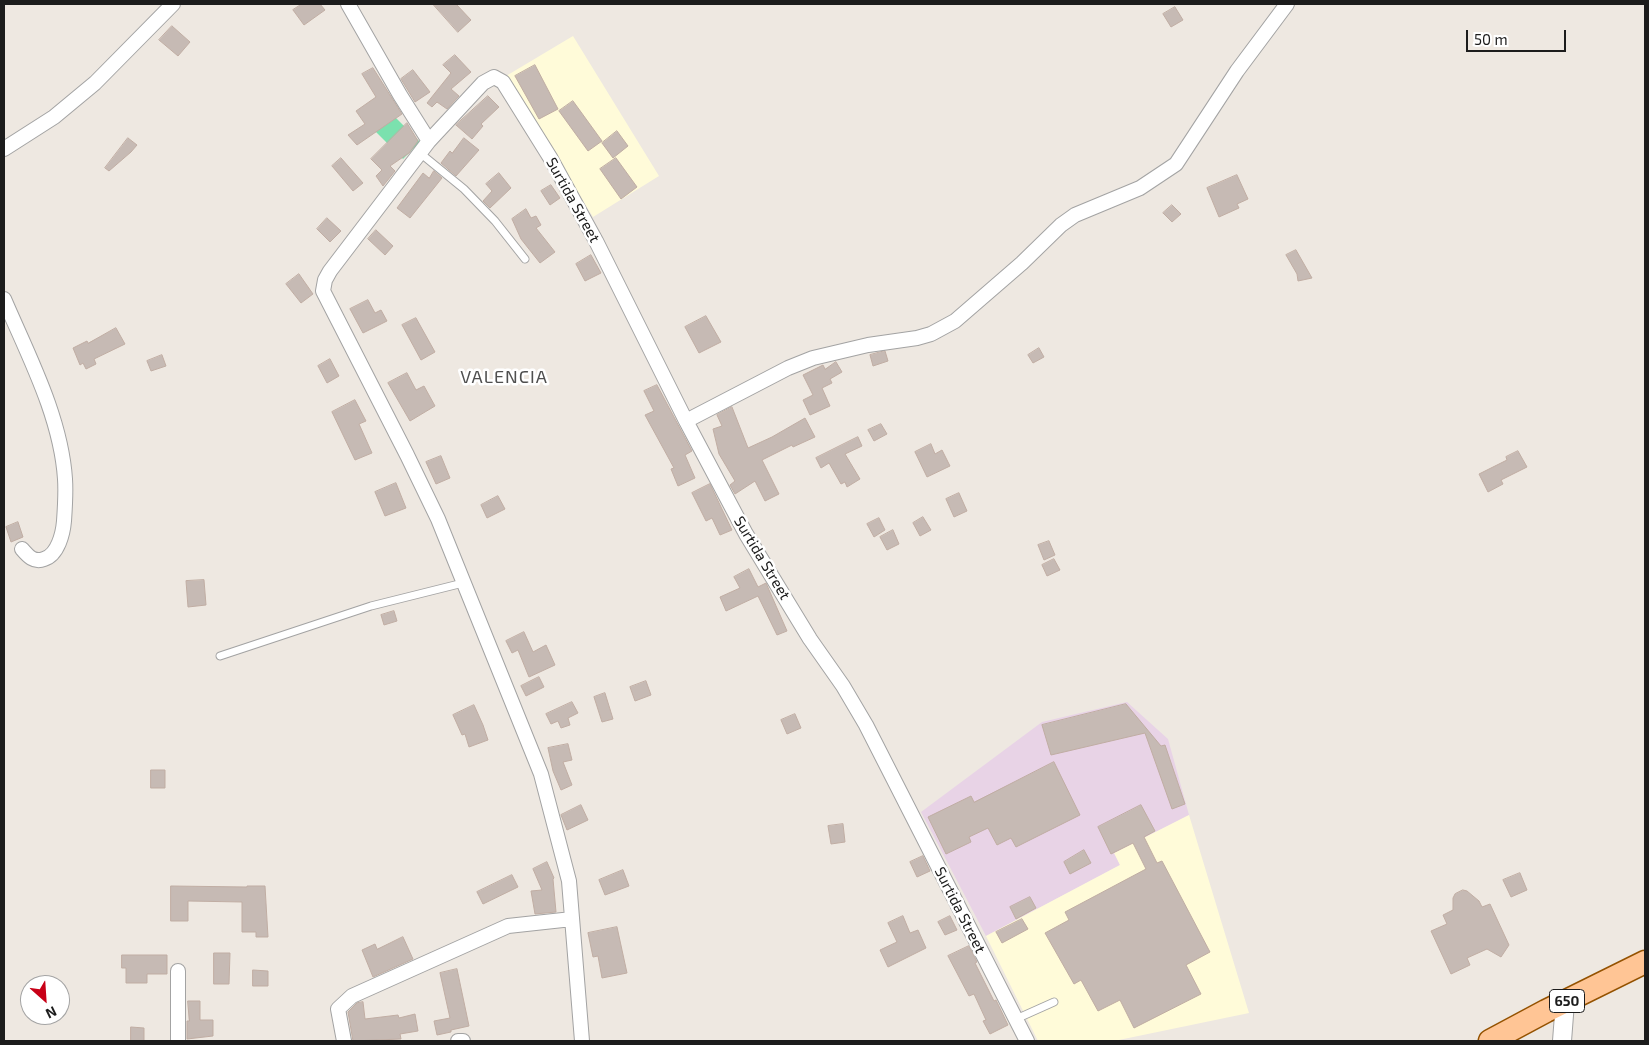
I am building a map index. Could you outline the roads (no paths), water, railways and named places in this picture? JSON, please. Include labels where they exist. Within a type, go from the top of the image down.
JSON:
[{"type":"main road","name":"650","points":[[1490,1041],[1645,962]]},
{"type":"street","points":[[4,149],[54,117],[95,83],[173,4]]},
{"type":"street","points":[[348,4],[400,95],[430,140],[330,271],[325,280],[324,291],[441,526],[541,774],[569,881],[582,1041]]},
{"type":"street","points":[[686,421],[788,368],[813,358],[860,346],[917,338],[931,334],[955,321],[1075,215],[1140,188],[1176,164],[1237,71],[1288,4]]},
{"type":"street","name":"Surtida Street","points":[[430,140],[483,83],[494,77],[503,82],[576,203],[686,421],[762,561],[799,618],[810,639],[843,686],[866,726],[1027,1041]]},
{"type":"street","points":[[4,299],[29,355],[44,395],[60,446],[65,479],[63,525],[55,550],[48,557],[39,560],[30,558],[22,549]]},
{"type":"street","points":[[344,1041],[338,1009],[352,996],[508,926],[572,919]]},
{"type":"street","points":[[178,972],[178,1041]]},
{"type":"street","points":[[1562,1041],[1565,1002]]},
{"type":"street","points":[[458,1041],[463,1041]]},
{"type":"lane","points":[[420,153],[464,189],[500,227],[525,259]]},
{"type":"lane","points":[[220,656],[371,606],[463,583]]},
{"type":"lane","points":[[1016,1019],[1054,1002]]},
{"type":"district","name":"VALENCIA","points":[[504,377]]}]
